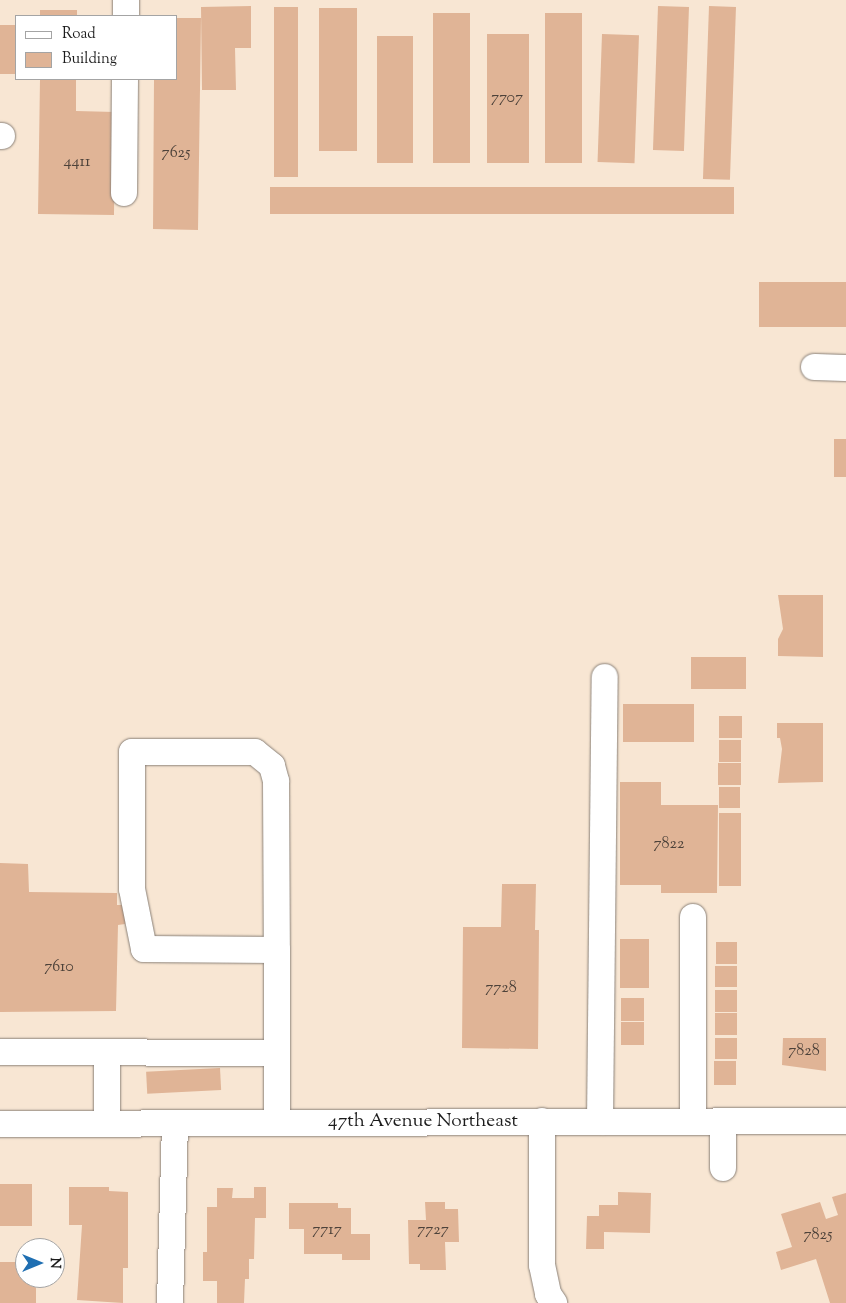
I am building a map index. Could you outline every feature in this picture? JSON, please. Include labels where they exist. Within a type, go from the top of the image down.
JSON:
[{"type":"street","points":[[126,0],[126,15]]},
{"type":"street","points":[[124,193],[125,80]]},
{"type":"street","points":[[814,367],[846,368]]},
{"type":"street","points":[[600,1122],[605,677]]},
{"type":"street","points":[[277,950],[144,949],[132,889],[132,752],[255,752],[272,766],[276,781],[277,950],[277,1123]]},
{"type":"street","points":[[693,917],[693,1121]]},
{"type":"street","points":[[0,1052],[277,1053]]},
{"type":"street","points":[[107,1052],[107,1123]]},
{"type":"street","points":[[542,1121],[542,1265],[548,1294],[554,1303]]},
{"type":"street","points":[[723,1121],[723,1168]]},
{"type":"street","name":"47th Avenue Northeast","points":[[0,1124],[846,1121]]},
{"type":"street","points":[[170,1303],[175,1123]]},
{"type":"building","points":[[251,6],[251,48],[235,48],[236,90],[202,90],[201,7]]},
{"type":"building","points":[[658,6],[689,7],[684,151],[653,150]]},
{"type":"building","points":[[709,6],[736,7],[730,180],[703,179]]},
{"type":"building","points":[[274,7],[298,7],[298,177],[274,177]]},
{"type":"building","points":[[319,8],[357,8],[357,151],[319,151]]},
{"type":"building","points":[[40,10],[77,10],[77,15],[40,15]]},
{"type":"building","points":[[433,13],[470,13],[470,163],[433,163]]},
{"type":"building","points":[[545,13],[582,13],[582,163],[545,163]]},
{"type":"building","points":[[178,18],[201,18],[198,230],[153,229],[154,80],[178,80]]},
{"type":"building","points":[[0,25],[15,25],[15,74],[0,74]]},
{"type":"building","points":[[487,34],[529,34],[529,163],[487,163]]},
{"type":"building","points":[[602,34],[639,35],[635,163],[598,162]]},
{"type":"building","points":[[377,36],[413,36],[413,163],[377,163]]},
{"type":"building","points":[[40,80],[76,80],[76,111],[115,112],[114,215],[38,214]]},
{"type":"building","points":[[270,187],[734,187],[734,214],[270,214]]},
{"type":"building","points":[[759,282],[846,282],[846,327],[759,327]]},
{"type":"building","points":[[834,439],[846,439],[846,477],[834,477]]},
{"type":"building","points":[[778,595],[823,595],[823,657],[778,656],[778,639],[783,629]]},
{"type":"building","points":[[691,657],[746,657],[746,689],[691,689]]},
{"type":"building","points":[[623,704],[694,704],[694,742],[623,742]]},
{"type":"building","points":[[719,716],[742,716],[742,738],[719,738]]},
{"type":"building","points":[[777,723],[823,723],[823,782],[778,783],[782,749],[780,738],[777,738]]},
{"type":"building","points":[[719,740],[741,740],[741,762],[719,762]]},
{"type":"building","points":[[718,763],[741,763],[741,785],[718,785]]},
{"type":"building","points":[[620,782],[661,782],[661,805],[718,805],[717,893],[661,893],[661,885],[620,885]]},
{"type":"building","points":[[719,787],[740,787],[740,808],[719,808]]},
{"type":"building","points":[[719,813],[741,813],[741,886],[719,886]]},
{"type":"building","points":[[0,863],[28,864],[29,892],[117,893],[117,905],[127,905],[125,924],[118,925],[116,1011],[0,1012]]},
{"type":"building","points":[[502,884],[536,884],[535,930],[539,930],[538,1049],[462,1048],[463,927],[501,927]]},
{"type":"building","points":[[620,939],[649,939],[649,988],[620,988]]},
{"type":"building","points":[[716,942],[737,942],[737,964],[716,964]]},
{"type":"building","points":[[715,966],[737,966],[737,987],[715,987]]},
{"type":"building","points":[[715,990],[737,990],[737,1012],[715,1012]]},
{"type":"building","points":[[621,998],[644,998],[644,1021],[621,1021]]},
{"type":"building","points":[[715,1013],[737,1013],[737,1035],[715,1035]]},
{"type":"building","points":[[621,1022],[644,1022],[644,1045],[621,1045]]},
{"type":"building","points":[[715,1038],[737,1038],[737,1059],[715,1059]]},
{"type":"building","points":[[783,1038],[826,1038],[826,1071],[782,1065]]},
{"type":"building","points":[[714,1061],[736,1061],[736,1085],[714,1085]]},
{"type":"building","points":[[220,1068],[221,1090],[147,1094],[146,1072]]},
{"type":"building","points":[[0,1184],[32,1184],[32,1226],[0,1226]]},
{"type":"building","points":[[69,1187],[109,1187],[109,1191],[128,1192],[128,1268],[123,1268],[123,1303],[77,1300],[82,1225],[69,1225]]},
{"type":"building","points":[[254,1187],[266,1187],[266,1218],[255,1218],[254,1259],[249,1259],[249,1279],[245,1279],[244,1303],[217,1303],[217,1281],[203,1281],[203,1252],[207,1252],[207,1207],[217,1207],[217,1188],[233,1188],[232,1198],[254,1198]]},
{"type":"building","points":[[618,1192],[651,1193],[650,1233],[604,1232],[604,1249],[586,1249],[587,1216],[599,1216],[599,1205],[618,1205]]},
{"type":"building","points":[[846,1193],[846,1303],[830,1303],[816,1259],[781,1270],[776,1252],[792,1247],[781,1214],[820,1202],[826,1219],[838,1215],[832,1197]]},
{"type":"building","points":[[425,1202],[445,1202],[445,1209],[458,1209],[459,1242],[445,1242],[446,1270],[420,1270],[420,1264],[409,1264],[408,1220],[426,1220]]},
{"type":"building","points":[[289,1203],[338,1203],[338,1208],[351,1208],[351,1234],[370,1234],[370,1260],[342,1260],[342,1254],[304,1254],[304,1229],[289,1229]]},
{"type":"building","points":[[0,1262],[15,1262],[15,1288],[36,1288],[36,1303],[0,1303]]}]
